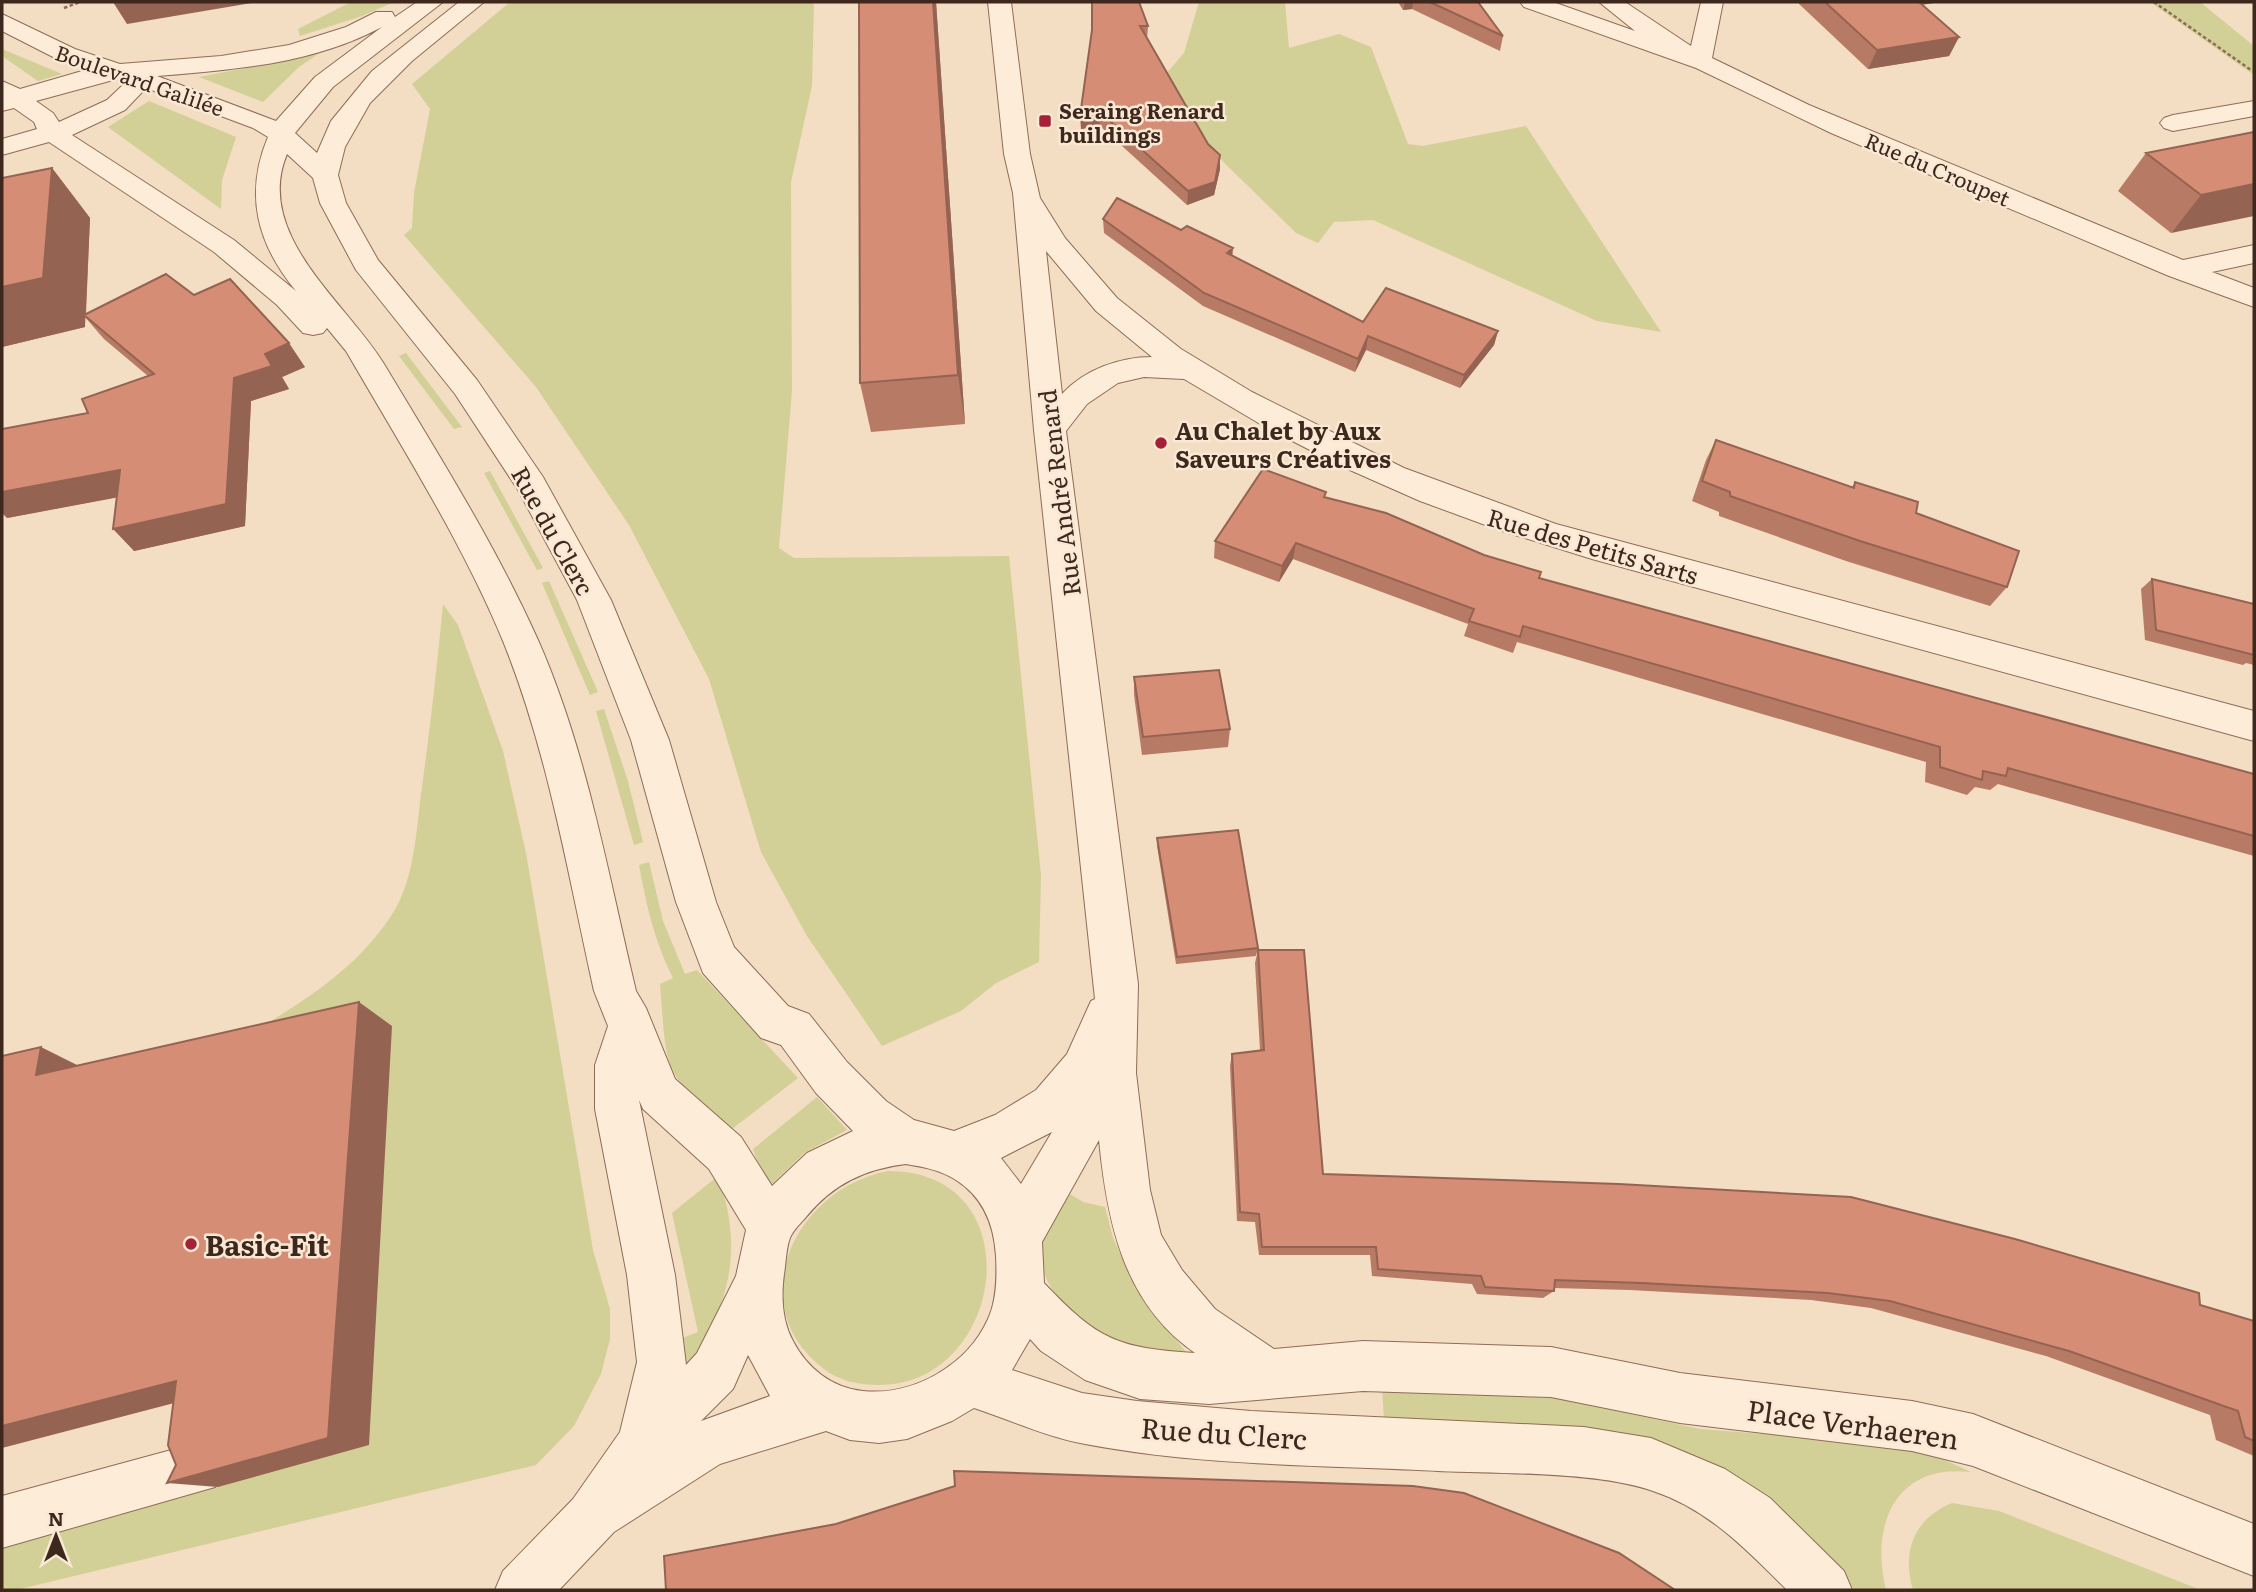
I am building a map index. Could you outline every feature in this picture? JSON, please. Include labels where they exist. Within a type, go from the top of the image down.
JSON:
[{"type":"street","points":[[7,97],[129,75],[279,54],[372,25],[410,2]]},
{"type":"street","points":[[431,2],[324,82],[304,102],[281,134],[270,163],[268,194],[282,248],[303,281],[358,346],[458,515],[521,642],[558,749],[615,991],[631,1022],[659,1094],[725,1153],[770,1227]]},
{"type":"street","points":[[325,175],[330,145],[354,105],[374,84],[473,2]]},
{"type":"street","name":"Rue André Renard","points":[[999,2],[1017,154],[1026,193],[1050,430],[1117,984],[1114,1073],[1127,1190],[1139,1244],[1165,1287],[1198,1326],[1268,1374]]},
{"type":"street","name":"Rue du Croupet","points":[[1532,2],[1699,62],[1803,111],[2179,270],[2254,298]]},
{"type":"street","name":"Rue du Croupet","points":[[1611,2],[1699,62]]},
{"type":"street","points":[[1699,62],[1712,2]]},
{"type":"street","name":"Boulevard Galilée","points":[[2,20],[23,34],[66,54],[237,113],[281,134]]},
{"type":"street","points":[[2,150],[52,133],[111,108],[134,91],[129,75]]},
{"type":"street","points":[[7,97],[44,118],[52,133],[200,232],[294,304],[323,337],[358,346]]},
{"type":"street","points":[[2173,123],[2254,108]]},
{"type":"street","name":"Rue du Clerc","points":[[281,134],[325,175],[333,203],[366,264],[466,387],[532,485],[594,600],[623,666],[650,740],[696,902],[718,959],[776,1024],[794,1028],[845,1096],[871,1120],[906,1141]]},
{"type":"street","points":[[2,150],[81,153]]},
{"type":"street","name":"Rue des Petits Sarts","points":[[1026,193],[1062,254],[1100,299],[1186,369],[1386,475],[1517,526],[2254,726]]},
{"type":"street","points":[[2179,270],[2254,254]]},
{"type":"street","points":[[1050,430],[1070,402],[1097,380],[1140,367],[1163,365],[1186,369]]},
{"type":"street","name":"Rue André Renard","points":[[957,1153],[1032,1122],[1061,1098],[1081,1075],[1098,1040],[1117,984]]},
{"type":"street","points":[[631,1022],[617,1065],[617,1109],[651,1275],[662,1362],[643,1443]]},
{"type":"street","name":"Rue André Renard","points":[[1020,1237],[1043,1188],[1083,1128],[1114,1073]]},
{"type":"street","points":[[522,1590],[592,1518],[643,1443],[715,1371],[757,1285],[770,1227],[794,1195],[833,1161],[880,1143],[906,1141],[933,1144],[957,1153],[991,1179],[1004,1195],[1020,1237],[1021,1294],[1003,1342],[970,1382],[936,1405],[898,1418],[859,1418],[823,1407],[793,1385],[771,1354],[759,1318],[757,1285]]},
{"type":"street","name":"Rue du Clerc","points":[[1021,1294],[1058,1334],[1103,1362],[1140,1374],[1209,1379],[1363,1366],[1477,1368]]},
{"type":"street","name":"Place Verhaeren","points":[[1477,1368],[1551,1372],[1680,1398],[1912,1426],[1973,1440],[2254,1550]]},
{"type":"street","name":"Rue du Clerc","points":[[970,1382],[1082,1418],[1137,1426],[1251,1436],[1584,1453],[1651,1464],[1707,1487],[1751,1517],[1825,1590]]},
{"type":"street","points":[[592,1518],[704,1445],[757,1425],[823,1407]]},
{"type":"street","points":[[2,1522],[198,1469]]},
{"type":"path","points":[[2154,2],[2254,72]]},
{"type":"shaded area","points":[[351,2],[394,2],[362,16],[300,36],[298,29]]},
{"type":"shaded area","points":[[510,2],[814,2],[812,86],[791,182],[792,391],[779,548],[794,558],[1009,556],[1041,875],[1039,962],[996,983],[961,1011],[882,1046],[807,936],[761,852],[709,679],[629,525],[536,387],[404,235],[412,228],[414,193],[430,109],[412,84]]},
{"type":"shaded area","points":[[1199,2],[1285,2],[1289,48],[1339,34],[1371,47],[1408,144],[1423,146],[1526,126],[1661,332],[1597,321],[1373,220],[1334,222],[1318,243],[1296,233],[1151,91],[1184,53]]},
{"type":"shaded area","points":[[2150,2],[2200,2],[2254,46],[2254,75]]},
{"type":"shaded area","points":[[2,49],[62,74],[38,81],[2,56]]},
{"type":"shaded area","points":[[318,54],[299,67],[263,102],[199,77]]},
{"type":"shaded area","points":[[149,101],[236,137],[222,180],[221,209],[108,127]]},
{"type":"shaded area","points":[[406,353],[462,427],[454,429],[399,356]]},
{"type":"shaded area","points":[[490,471],[543,568],[537,570],[484,473]]},
{"type":"shaded area","points":[[549,581],[598,692],[590,695],[542,583]]},
{"type":"shaded area","points":[[443,604],[458,625],[503,751],[526,853],[593,1250],[610,1309],[610,1339],[601,1374],[574,1426],[536,1465],[16,1590],[2,1590],[2,1542],[369,1445],[263,1026],[317,991],[349,965],[378,934],[399,903],[409,873],[415,841]]},
{"type":"shaded area","points":[[604,709],[628,781],[643,842],[634,845],[596,711]]},
{"type":"shaded area","points":[[649,862],[663,921],[685,974],[697,970],[798,1078],[732,1129],[692,1096],[680,1082],[667,1053],[660,984],[673,978],[656,937],[639,865]]},
{"type":"shaded area","points":[[817,1097],[847,1130],[804,1153],[767,1189],[753,1149]]},
{"type":"shaded area","points":[[888,1171],[935,1180],[966,1204],[983,1239],[986,1278],[976,1317],[955,1352],[922,1376],[879,1385],[850,1382],[824,1369],[799,1343],[785,1314],[783,1283],[789,1253],[804,1225],[827,1201],[855,1182]]},
{"type":"shaded area","points":[[718,1176],[731,1234],[729,1271],[725,1290],[709,1332],[696,1354],[684,1367],[677,1340],[698,1332],[672,1213]]},
{"type":"shaded area","points":[[1060,1188],[1083,1202],[1105,1207],[1113,1238],[1135,1286],[1185,1351],[1165,1353],[1140,1350],[1104,1341],[1087,1330],[1061,1303],[1048,1281],[1041,1260],[1041,1241]]},
{"type":"shaded area","points":[[1382,1389],[1557,1398],[1700,1429],[1882,1443],[1936,1456],[1971,1472],[1945,1472],[1923,1478],[1906,1488],[1894,1503],[1886,1522],[1882,1566],[1886,1590],[1855,1590],[1819,1550],[1681,1451],[1658,1442],[1384,1418]]},
{"type":"shaded area","points":[[1952,1503],[1999,1511],[2201,1590],[1913,1590],[1909,1562],[1914,1538],[1929,1517]]},
{"type":"building","points":[[859,2],[933,2],[958,375],[860,383]]},
{"type":"building","points":[[1092,2],[1139,2],[1148,26],[1140,26],[1208,144],[1220,155],[1215,182],[1188,191],[1100,112],[1080,116],[1092,30]]},
{"type":"building","points":[[1430,2],[1478,2],[1503,36]]},
{"type":"building","points":[[1825,2],[1919,2],[1959,37],[1877,50]]},
{"type":"building","points":[[2254,132],[2254,184],[2201,195],[2146,153]]},
{"type":"building","points":[[52,168],[43,278],[2,287],[2,178]]},
{"type":"building","points":[[1117,198],[1181,230],[1187,226],[1233,248],[1227,253],[1363,322],[1386,288],[1498,331],[1464,375],[1368,336],[1358,359],[1204,293],[1103,219]]},
{"type":"building","points":[[166,274],[194,295],[230,279],[289,343],[265,354],[272,366],[234,378],[226,504],[113,529],[120,470],[2,492],[2,429],[88,413],[82,399],[154,374],[84,315]]},
{"type":"building","points":[[1716,440],[1854,488],[1855,482],[1918,502],[1916,513],[2019,551],[2007,587],[1860,541],[1730,496],[1730,492],[1702,481]]},
{"type":"building","points":[[1263,469],[1326,492],[1324,497],[1386,513],[1484,555],[1541,572],[1539,578],[2254,774],[2254,836],[2008,768],[2006,776],[1983,771],[1982,780],[1940,767],[1940,747],[1523,626],[1520,637],[1469,621],[1474,609],[1296,543],[1282,566],[1215,541]]},
{"type":"building","points":[[2152,579],[2254,604],[2254,655],[2156,630]]},
{"type":"building","points":[[1219,670],[1230,729],[1143,737],[1134,677]]},
{"type":"building","points":[[1238,830],[1258,948],[1177,957],[1157,838]]},
{"type":"building","points":[[1258,950],[1304,950],[1323,1174],[1619,1184],[1851,1197],[2015,1239],[2199,1293],[2200,1305],[2254,1321],[2254,1441],[2245,1437],[2238,1411],[2069,1351],[1890,1301],[1828,1293],[1642,1283],[1555,1280],[1554,1291],[1485,1287],[1481,1276],[1378,1269],[1376,1247],[1262,1247],[1259,1214],[1240,1212],[1232,1054],[1264,1050]]},
{"type":"building","name":"Basic-Fit","points":[[359,1002],[328,1438],[167,1483],[176,1465],[168,1445],[176,1381],[2,1426],[2,1056],[41,1047],[36,1075]]},
{"type":"building","points":[[954,1471],[1413,1486],[1464,1493],[1619,1553],[1675,1590],[666,1590],[664,1556],[836,1524],[955,1486]]},
{"type":"place","name":"Seraing Renard buildings","points":[[1045,121]]},
{"type":"place","name":"Au Chalet by Aux Saveurs Créatives","points":[[1161,443]]},
{"type":"place","name":"Basic-Fit","points":[[191,1244]]}]
